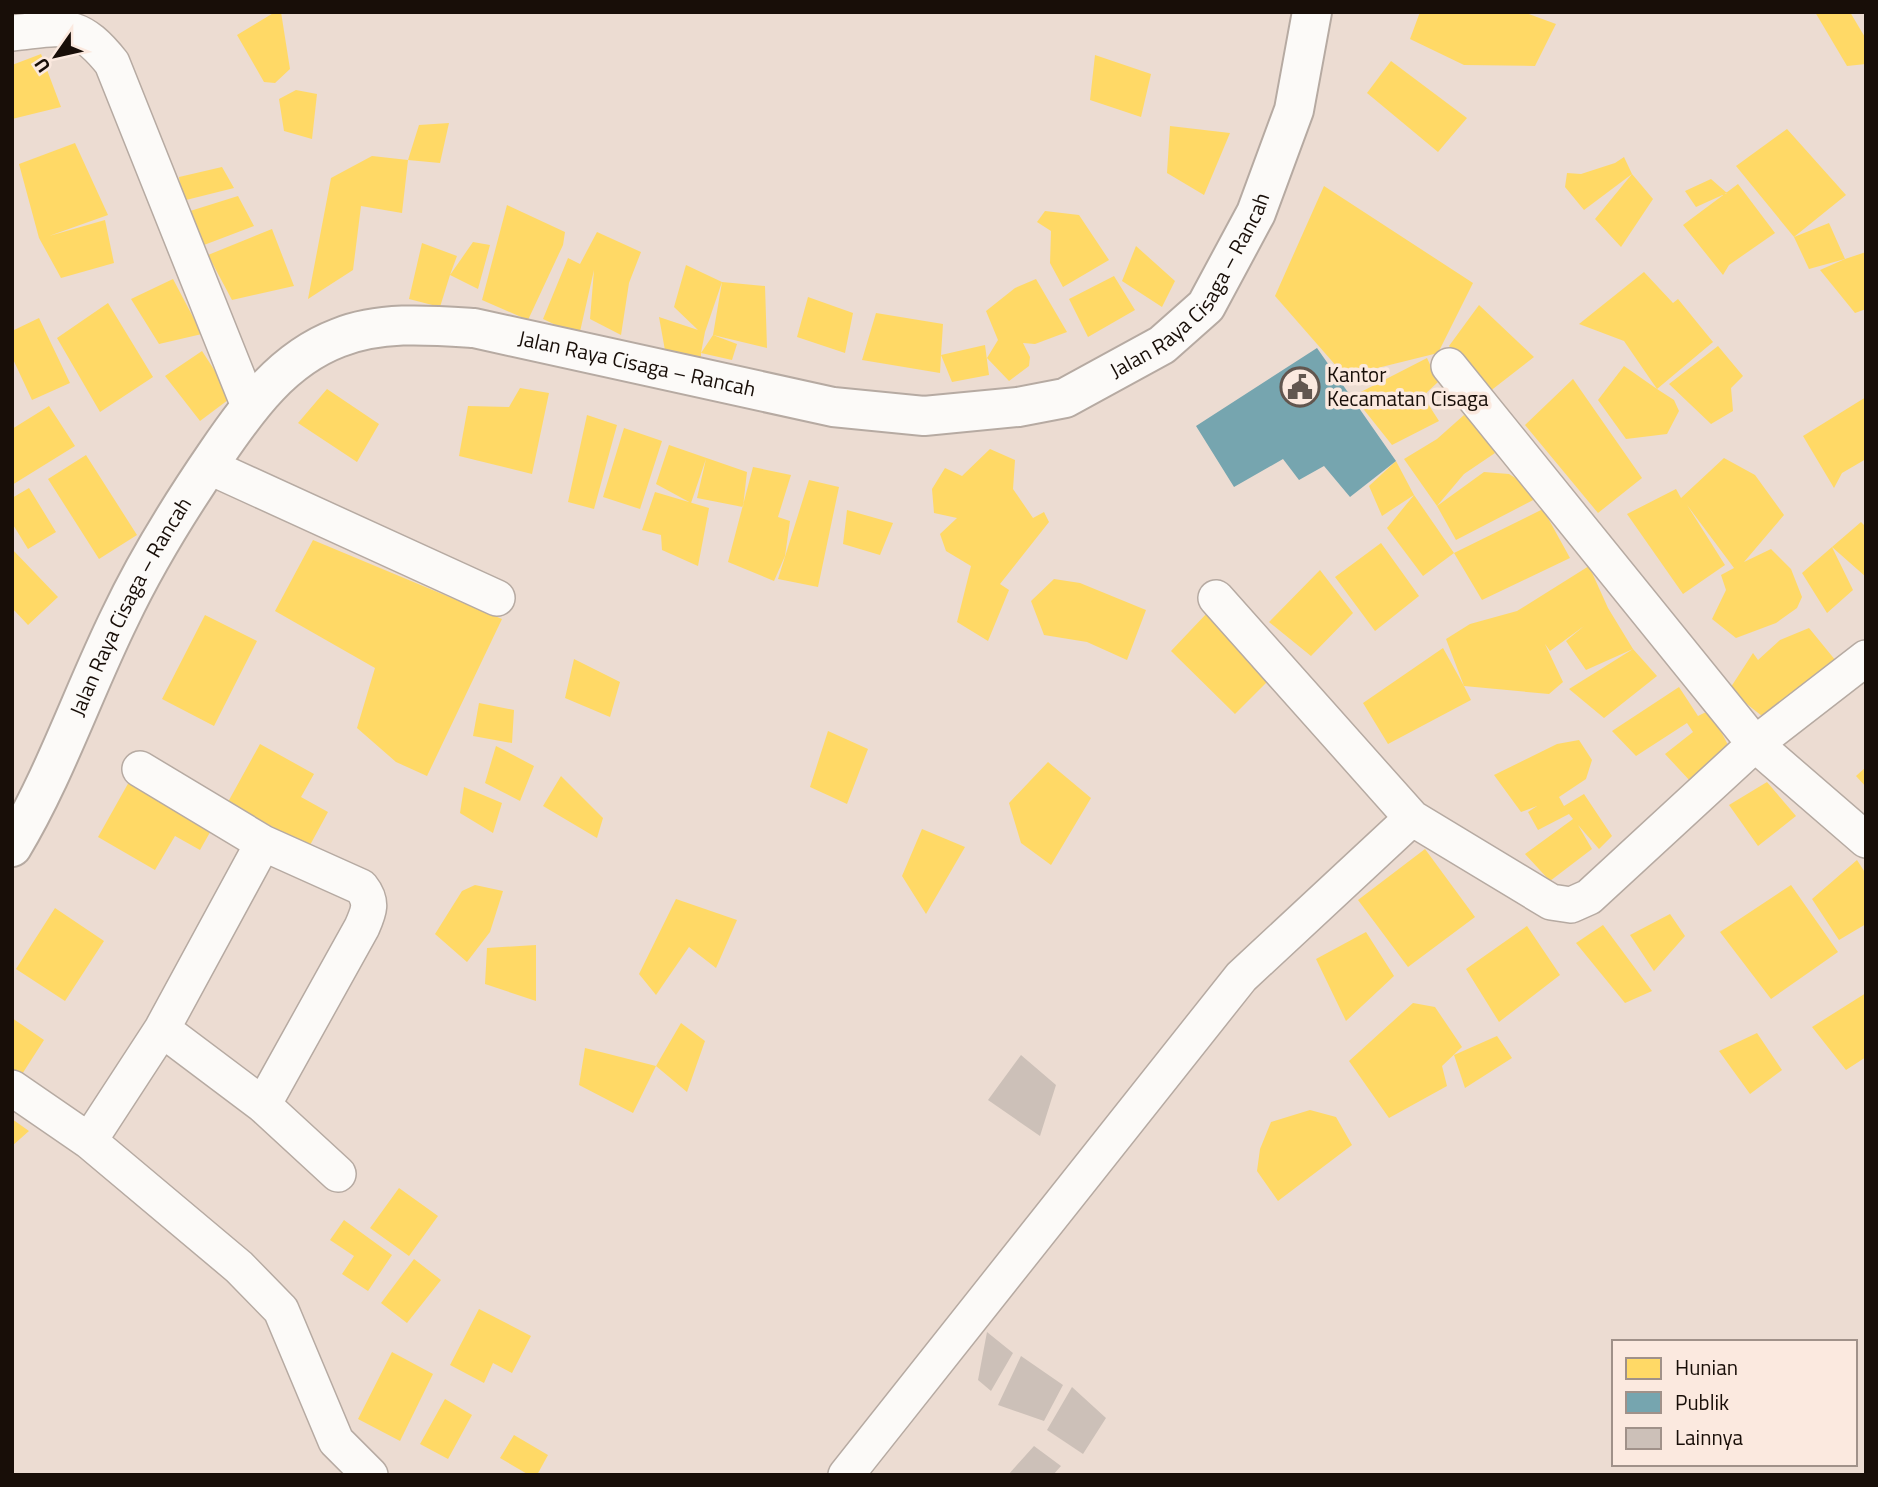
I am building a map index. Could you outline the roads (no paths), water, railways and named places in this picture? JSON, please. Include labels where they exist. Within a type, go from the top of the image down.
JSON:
[{"type":"main road","name":"Jalan Raya Cisaga – Rancah","points":[[12,847],[121,615],[208,466],[249,406],[297,359],[338,338],[383,327],[427,325],[486,330],[833,407],[924,416],[1018,407],[1065,398],[1162,345],[1206,306],[1256,213],[1294,110],[1312,12]]},
{"type":"street","points":[[12,33],[69,27],[97,44],[112,63],[249,406]]},
{"type":"street","points":[[1449,366],[1755,744],[1866,840]]},
{"type":"street","points":[[208,466],[497,598]]},
{"type":"street","points":[[1216,598],[1412,818],[1551,902],[1571,905],[1589,897],[1755,744],[1866,658]]},
{"type":"street","points":[[140,769],[263,843],[361,887],[370,901],[362,927],[263,1105]]},
{"type":"street","points":[[846,1475],[1241,977],[1412,818]]},
{"type":"street","points":[[89,1141],[162,1029],[263,843]]},
{"type":"street","points":[[162,1029],[263,1105],[338,1174]]},
{"type":"street","points":[[12,1088],[89,1141],[239,1267],[281,1310],[336,1441],[370,1475]]},
{"type":"place","name":"Kantor Kecamatan Cisaga","points":[[1300,387]]}]
